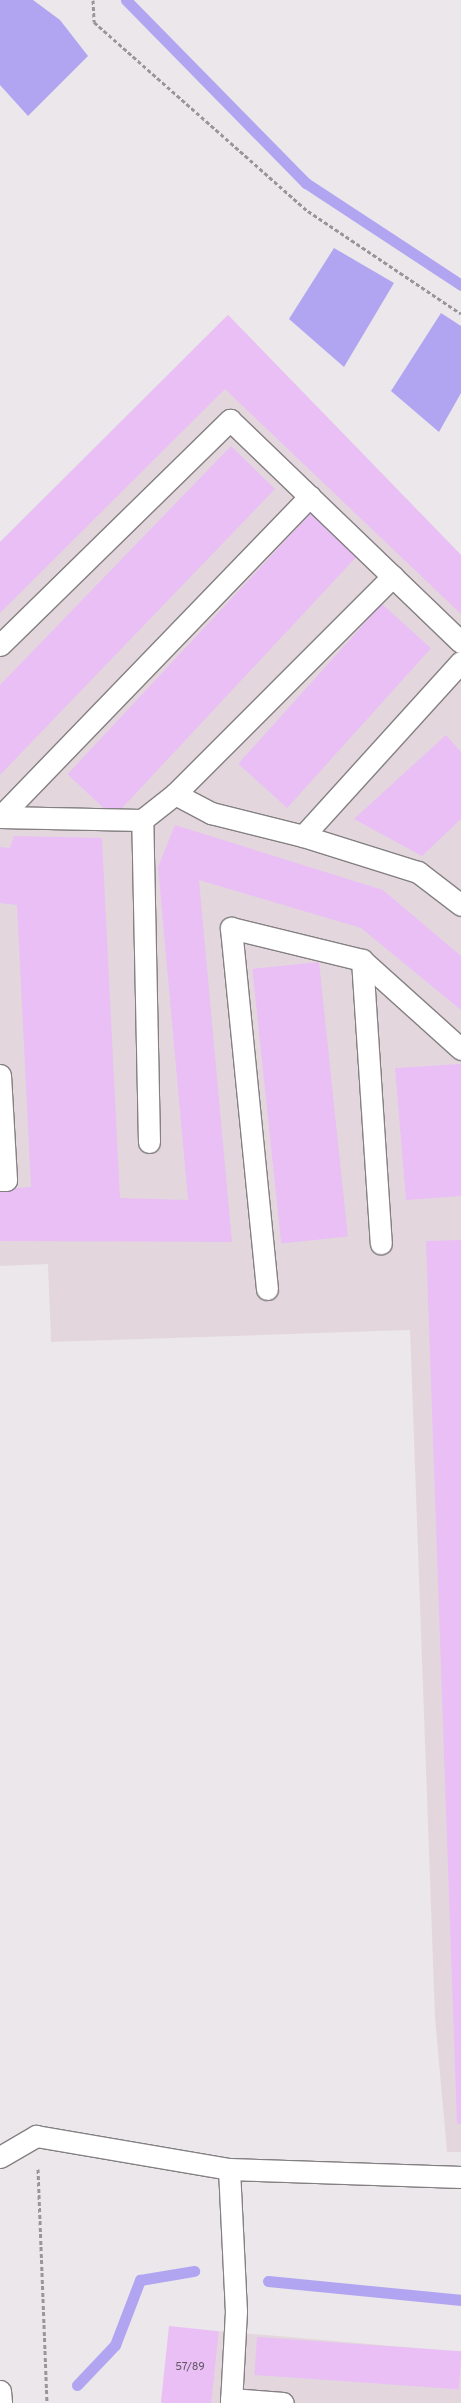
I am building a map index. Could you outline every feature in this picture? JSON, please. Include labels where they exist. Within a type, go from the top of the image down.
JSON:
[{"type":"lane","points":[[0,645],[230,420],[461,642]]},
{"type":"lane","points":[[0,817],[310,496]]},
{"type":"lane","points":[[0,817],[142,820],[175,794],[393,576]]},
{"type":"lane","points":[[303,836],[461,662]]},
{"type":"lane","points":[[175,794],[211,813],[303,836],[418,872],[461,905]]},
{"type":"lane","points":[[142,820],[149,1142]]},
{"type":"lane","points":[[267,1288],[230,928],[362,960],[461,1049]]},
{"type":"lane","points":[[362,960],[381,1243]]},
{"type":"lane","points":[[0,1075],[6,1180],[0,1180]]},
{"type":"lane","points":[[0,2157],[36,2136],[229,2169],[461,2177]]},
{"type":"lane","points":[[229,2169],[236,2311],[231,2401],[283,2403]]},
{"type":"lane","points":[[0,2391],[1,2403]]},
{"type":"path","points":[[93,0],[94,22],[308,211],[461,314]]},
{"type":"path","points":[[36,2136],[46,2403]]},
{"type":"shaded area","points":[[0,0],[33,0],[60,20],[88,56],[28,116],[0,85]]},
{"type":"shaded area","points":[[334,248],[394,283],[344,367],[289,319]]},
{"type":"shaded area","points":[[441,313],[461,326],[461,393],[439,432],[391,391]]},
{"type":"shaded area","points":[[228,315],[461,555],[461,2152],[447,2152],[435,2018],[410,1330],[51,1342],[48,1264],[0,1266],[0,542]]},
{"type":"shaded area","points":[[219,2331],[461,2352],[461,2403],[161,2403]]},
{"type":"building","points":[[228,315],[461,555],[461,614],[225,389],[0,613],[0,542]]},
{"type":"building","points":[[231,446],[275,489],[0,775],[0,685]]},
{"type":"building","points":[[313,511],[359,554],[114,817],[67,774]]},
{"type":"building","points":[[382,604],[431,648],[287,808],[238,764]]},
{"type":"building","points":[[446,735],[461,752],[461,819],[422,856],[354,819]]},
{"type":"building","points":[[175,825],[383,890],[461,956],[461,1010],[361,928],[199,880],[232,1242],[0,1241],[0,1189],[31,1187],[17,905],[0,903],[0,847],[10,848],[14,836],[102,838],[120,1198],[188,1200],[158,867]]},
{"type":"building","points":[[319,962],[348,1236],[281,1243],[252,969]]},
{"type":"building","points":[[461,1064],[461,1196],[406,1200],[395,1068]]},
{"type":"building","points":[[461,1240],[461,2124],[457,2124],[426,1241]]},
{"type":"building","points":[[169,2326],[219,2331],[211,2403],[161,2403]]},
{"type":"building","points":[[257,2337],[461,2351],[459,2389],[254,2375]]},
{"type":"waterway","points":[[126,0],[306,183],[461,285]]},
{"type":"waterway","points":[[77,2385],[115,2345],[140,2280],[194,2271]]},
{"type":"waterway","points":[[268,2281],[461,2300]]}]
